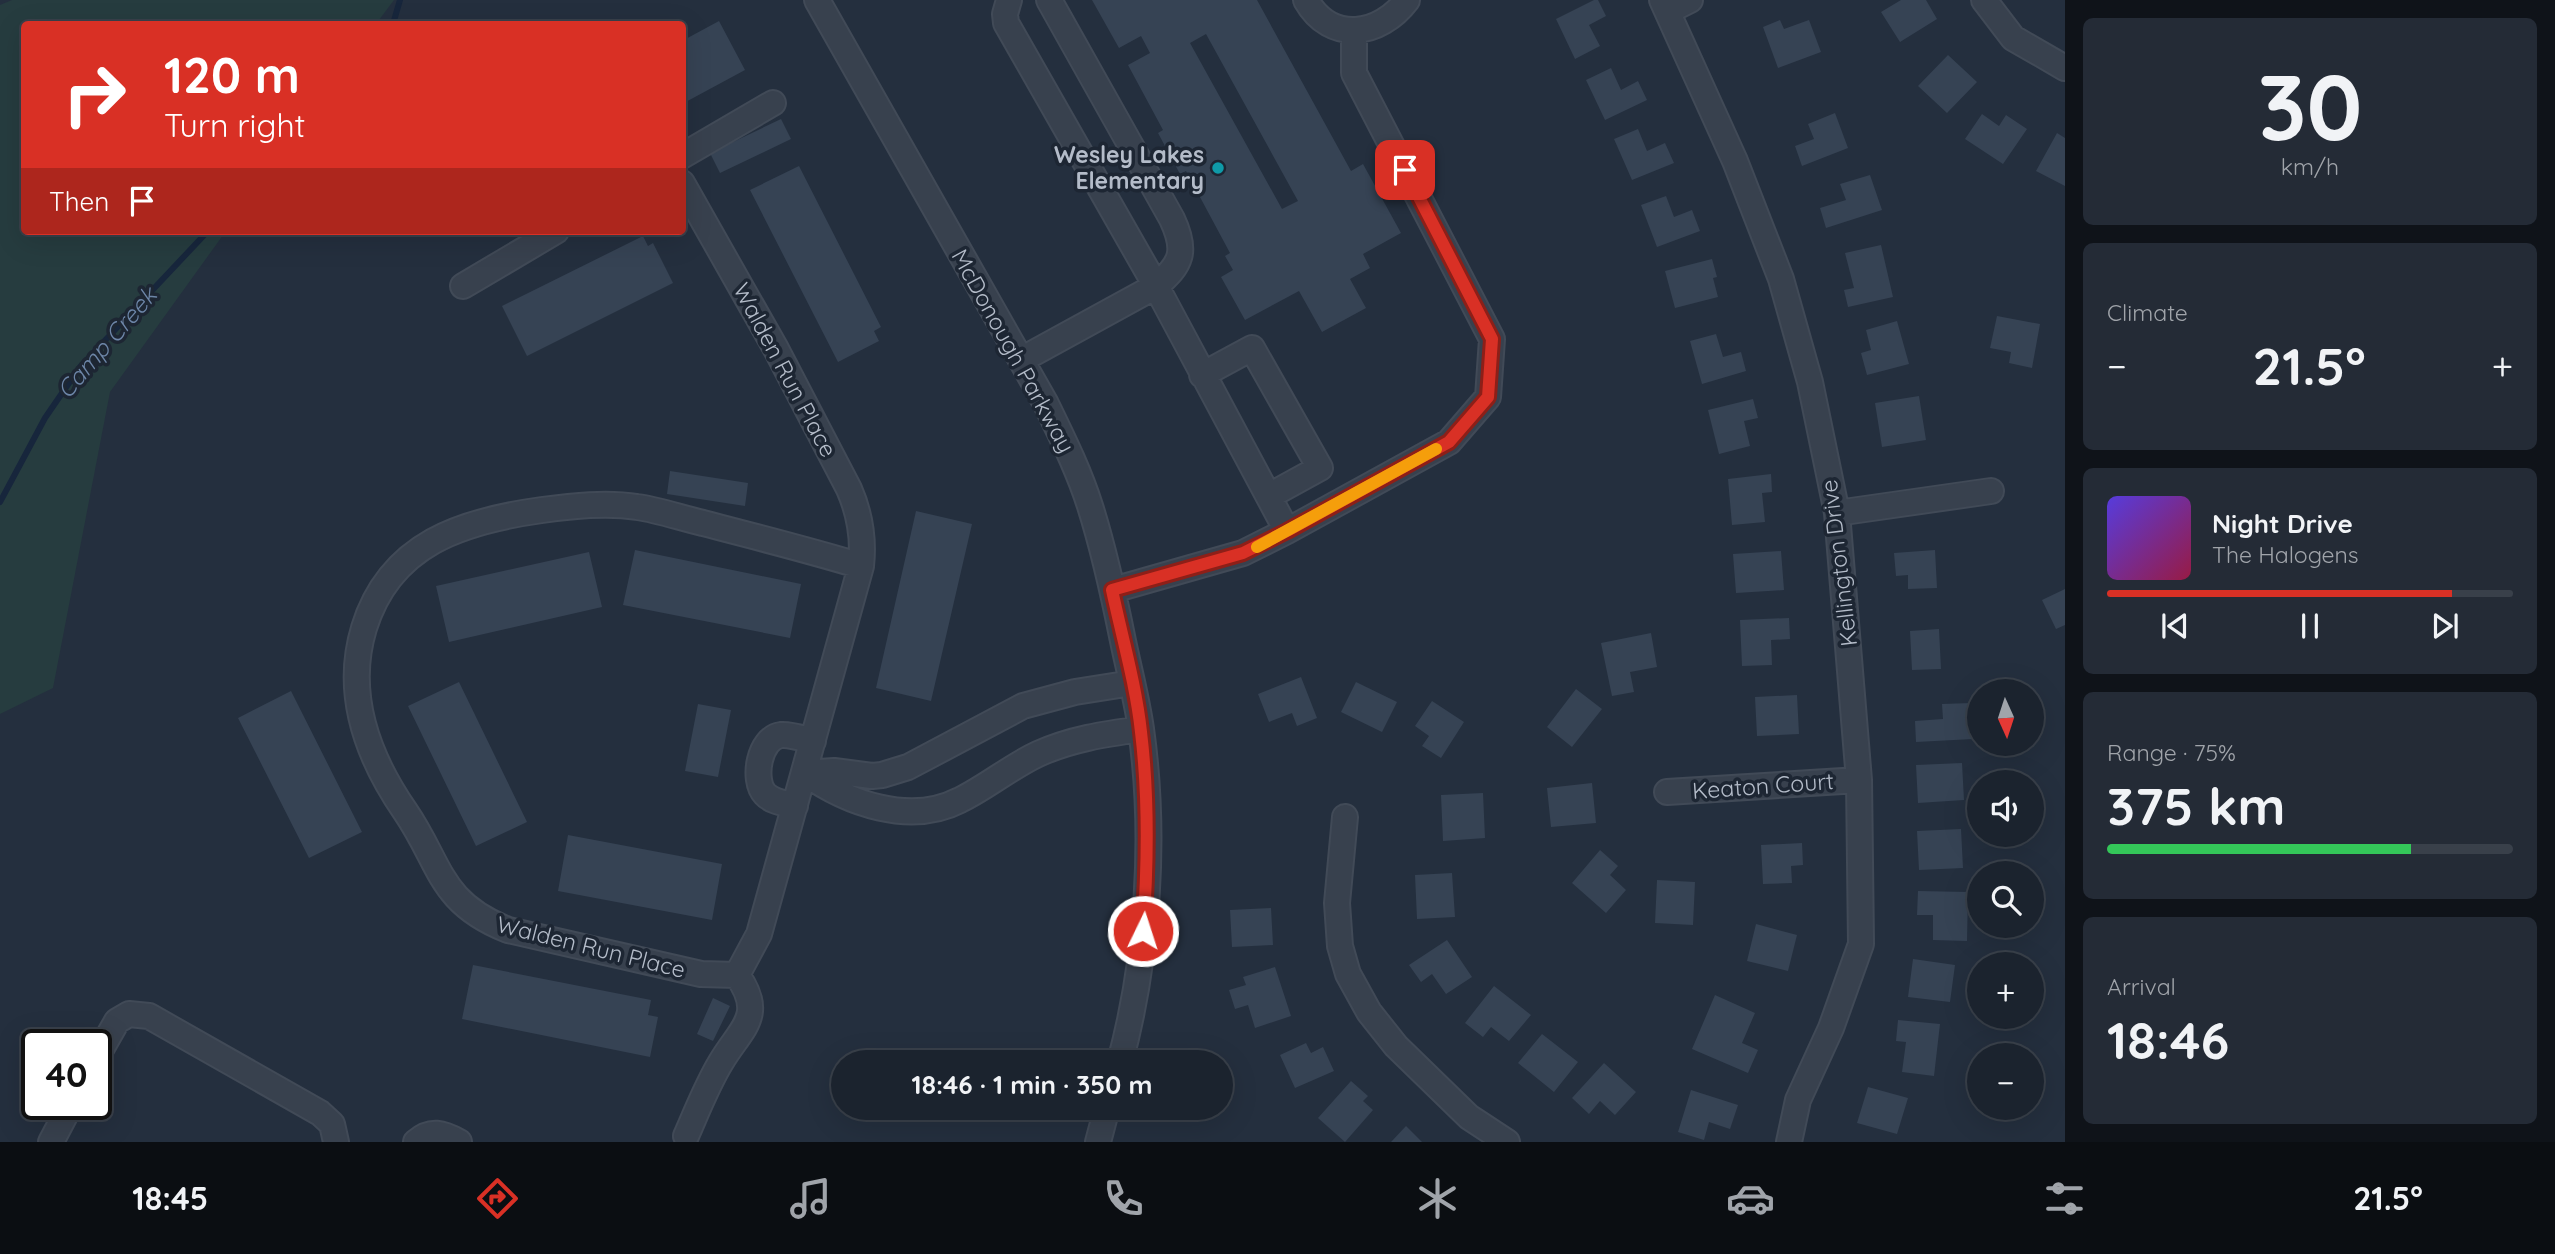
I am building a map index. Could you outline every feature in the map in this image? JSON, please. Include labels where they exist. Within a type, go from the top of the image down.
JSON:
[{"type":"street","name":"McDonough Parkway","points":[[817,0],[1046,404],[1090,505],[1112,590],[1141,729],[1149,850],[1143,931],[1123,1050]]},
{"type":"street","points":[[1009,0],[1005,14],[1006,23],[1156,286],[1287,531]]},
{"type":"street","points":[[1021,360],[1156,286],[1174,271],[1180,260],[1181,249],[1178,233],[1049,0]]},
{"type":"street","points":[[1306,0],[1311,9],[1325,21],[1342,29],[1354,30],[1379,26],[1395,16],[1408,0]]},
{"type":"street","points":[[1984,0],[2013,38],[2065,68]]},
{"type":"street","name":"Kellington Drive","points":[[1674,4],[1781,279],[1810,382],[1837,513],[1859,780],[1861,944],[1831,1028],[1798,1100],[1789,1142]]},
{"type":"street","points":[[1112,590],[1243,553],[1287,531],[1449,442],[1488,397],[1492,339],[1354,73],[1354,30]]},
{"type":"street","points":[[686,154],[773,103]]},
{"type":"street","name":"Walden Run Place","points":[[686,190],[776,349],[849,489],[861,527],[861,566],[813,741],[759,934],[737,975],[701,974],[508,930],[483,919],[466,907],[439,874],[424,839],[385,781],[368,746],[359,711],[356,680],[362,635],[374,603],[389,580],[412,556],[444,534],[478,523],[552,508],[635,506],[780,542],[861,566]]},
{"type":"street","points":[[463,286],[549,235]]},
{"type":"street","points":[[1202,375],[1252,348],[1320,468],[1269,496]]},
{"type":"street","points":[[1837,513],[1991,491]]},
{"type":"street","points":[[804,773],[834,771],[868,776],[882,775],[908,767],[1035,701],[1132,683]]},
{"type":"street","points":[[804,773],[828,789],[864,802],[905,812],[942,807],[962,799],[1037,755],[1067,742],[1141,729]]},
{"type":"street","points":[[795,806],[772,800],[763,793],[758,782],[759,762],[769,741],[780,735],[813,741]]},
{"type":"street","points":[[864,802],[868,776]]},
{"type":"street","name":"Keaton Court","points":[[1667,792],[1859,780]]},
{"type":"street","points":[[1345,817],[1337,903],[1340,946],[1348,974],[1369,1012],[1396,1046],[1469,1117],[1507,1142]]},
{"type":"street","points":[[686,1136],[721,1061],[747,1023],[747,993],[737,975]]},
{"type":"street","points":[[112,1030],[117,1021],[129,1014],[149,1016],[320,1113],[332,1124],[336,1142]]},
{"type":"street","points":[[51,1142],[63,1120]]},
{"type":"street","points":[[1098,1142],[1104,1120]]},
{"type":"street","points":[[416,1142],[437,1132],[459,1142]]},
{"type":"green space","points":[[12,0],[394,0],[378,21],[21,21],[21,235],[223,235],[110,392],[53,688],[0,714],[0,5]]},
{"type":"building","name":"Wesley Lakes Elementary","points":[[1092,0],[1257,0],[1351,171],[1363,164],[1401,233],[1363,254],[1370,268],[1350,279],[1366,308],[1322,332],[1299,291],[1245,320],[1221,277],[1233,270],[1225,256],[1230,253],[1186,171],[1180,174],[1158,133],[1163,130],[1128,65],[1150,53],[1141,36],[1119,48]],"holes":[[[1206,34],[1298,201],[1282,209],[1190,43]]]},
{"type":"building","points":[[1598,0],[1606,16],[1589,25],[1600,46],[1575,59],[1556,19]]},
{"type":"building","points":[[1901,0],[1926,0],[1937,19],[1900,42],[1881,12]]},
{"type":"building","points":[[1780,20],[1784,29],[1809,20],[1821,52],[1778,68],[1763,27]]},
{"type":"building","points":[[719,21],[745,70],[686,102],[686,39]]},
{"type":"building","points":[[1948,55],[1977,82],[1947,113],[1918,86]]},
{"type":"building","points":[[1611,68],[1621,90],[1638,81],[1647,100],[1605,120],[1586,80]]},
{"type":"building","points":[[1835,113],[1848,148],[1802,166],[1795,146],[1814,139],[1808,124]]},
{"type":"building","points":[[1982,114],[1999,126],[2006,115],[2027,129],[2003,164],[1965,139]]},
{"type":"building","points":[[781,119],[791,139],[720,173],[710,153]]},
{"type":"building","points":[[1638,129],[1647,151],[1665,143],[1674,163],[1632,180],[1614,139]]},
{"type":"building","points":[[2057,133],[2065,138],[2065,186],[2036,171]]},
{"type":"building","points":[[799,166],[881,327],[874,331],[879,341],[838,362],[750,190]]},
{"type":"building","points":[[1870,175],[1882,210],[1826,228],[1820,208],[1846,200],[1840,184]]},
{"type":"building","points":[[1666,196],[1674,217],[1692,210],[1700,231],[1657,247],[1641,205]]},
{"type":"building","points":[[643,236],[648,246],[653,243],[673,283],[527,356],[502,306]]},
{"type":"building","points":[[1881,245],[1893,297],[1848,307],[1844,290],[1854,288],[1845,253]]},
{"type":"building","points":[[1712,259],[1717,277],[1713,278],[1718,297],[1675,308],[1665,271]]},
{"type":"building","points":[[1997,316],[2040,324],[2032,368],[2009,363],[2011,352],[1990,348]]},
{"type":"building","points":[[1897,321],[1909,364],[1867,375],[1861,353],[1871,350],[1866,330]]},
{"type":"building","points":[[1716,334],[1723,357],[1741,352],[1746,371],[1702,384],[1690,341]]},
{"type":"building","points":[[1919,396],[1926,440],[1882,447],[1875,403]]},
{"type":"building","points":[[1753,399],[1758,418],[1744,421],[1750,446],[1719,454],[1708,410]]},
{"type":"building","points":[[670,471],[748,483],[745,506],[667,494]]},
{"type":"building","points":[[1771,474],[1772,492],[1762,493],[1765,522],[1732,525],[1728,479]]},
{"type":"building","points":[[916,511],[972,524],[931,701],[876,688]]},
{"type":"building","points":[[635,550],[801,584],[790,638],[623,605]]},
{"type":"building","points":[[1935,550],[1937,588],[1908,589],[1908,575],[1896,576],[1894,553]]},
{"type":"building","points":[[1781,551],[1784,590],[1736,593],[1733,554]]},
{"type":"building","points":[[589,552],[602,607],[449,642],[436,586]]},
{"type":"building","points":[[2065,589],[2065,625],[2056,629],[2042,600]]},
{"type":"building","points":[[1789,618],[1790,639],[1771,640],[1772,665],[1742,666],[1740,620]]},
{"type":"building","points":[[1939,629],[1941,669],[1912,670],[1910,631]]},
{"type":"building","points":[[1651,633],[1657,667],[1630,672],[1634,692],[1612,696],[1601,643]]},
{"type":"building","points":[[1301,677],[1317,718],[1297,726],[1292,713],[1269,722],[1258,694]]},
{"type":"building","points":[[459,682],[527,822],[476,846],[408,706]]},
{"type":"building","points":[[1356,682],[1397,702],[1382,732],[1341,712]]},
{"type":"building","points":[[1576,689],[1602,709],[1572,747],[1547,727]]},
{"type":"building","points":[[291,691],[362,832],[309,858],[238,718]]},
{"type":"building","points":[[1797,695],[1799,734],[1757,736],[1755,697]]},
{"type":"building","points":[[1432,701],[1464,722],[1441,758],[1422,746],[1429,736],[1415,726]]},
{"type":"building","points":[[1967,703],[1967,739],[1916,742],[1915,721],[1943,719],[1942,704]]},
{"type":"building","points":[[698,704],[731,710],[718,777],[685,771]]},
{"type":"building","points":[[1962,763],[1964,800],[1918,803],[1916,765]]},
{"type":"building","points":[[1592,783],[1596,823],[1551,827],[1547,788]]},
{"type":"building","points":[[1483,793],[1485,838],[1443,841],[1441,795]]},
{"type":"building","points":[[1961,829],[1963,868],[1919,870],[1917,831]]},
{"type":"building","points":[[568,835],[722,864],[712,920],[558,891]]},
{"type":"building","points":[[1802,843],[1803,865],[1791,866],[1792,883],[1763,884],[1761,845]]},
{"type":"building","points":[[1600,850],[1618,866],[1610,875],[1626,890],[1606,913],[1572,883]]},
{"type":"building","points":[[1452,873],[1455,917],[1417,919],[1415,875]]},
{"type":"building","points":[[1657,880],[1695,882],[1693,925],[1655,923]]},
{"type":"building","points":[[1918,891],[1967,892],[1967,941],[1933,940],[1933,915],[1917,915]]},
{"type":"building","points":[[1271,908],[1273,945],[1232,947],[1230,910]]},
{"type":"building","points":[[1756,924],[1797,935],[1788,971],[1747,961]]},
{"type":"building","points":[[1447,940],[1472,977],[1446,994],[1432,974],[1421,982],[1409,965]]},
{"type":"building","points":[[1913,959],[1955,965],[1950,1002],[1908,997]]},
{"type":"building","points":[[473,965],[651,1000],[648,1015],[658,1017],[650,1057],[462,1019]]},
{"type":"building","points":[[1275,967],[1291,1016],[1255,1028],[1248,1005],[1235,1009],[1229,990],[1246,985],[1243,977]]},
{"type":"building","points":[[1494,986],[1531,1015],[1509,1041],[1491,1027],[1483,1037],[1465,1023]]},
{"type":"building","points":[[1715,995],[1755,1013],[1742,1043],[1758,1050],[1748,1073],[1692,1049]]},
{"type":"building","points":[[713,998],[730,1006],[713,1041],[697,1034]]},
{"type":"building","points":[[1898,1020],[1940,1024],[1934,1076],[1902,1072],[1906,1042],[1896,1041]]},
{"type":"building","points":[[1542,1034],[1578,1062],[1554,1092],[1518,1063]]},
{"type":"building","points":[[1306,1043],[1311,1053],[1323,1047],[1334,1071],[1295,1088],[1280,1055]]},
{"type":"building","points":[[1604,1063],[1636,1092],[1615,1115],[1600,1101],[1589,1114],[1572,1098]]},
{"type":"building","points":[[1351,1081],[1368,1096],[1363,1101],[1373,1110],[1345,1142],[1318,1118]]},
{"type":"building","points":[[1868,1087],[1908,1098],[1897,1134],[1857,1123]]},
{"type":"building","points":[[1691,1090],[1738,1105],[1730,1129],[1709,1122],[1704,1140],[1678,1132]]},
{"type":"building","points":[[1406,1126],[1422,1142],[1391,1142]]},
{"type":"waterway","name":"Camp Creek","points":[[394,21],[400,0]]},
{"type":"waterway","name":"Camp Creek","points":[[0,502],[45,418],[80,367],[204,235]]},
{"type":"slow traffic","points":[[1257,547],[1436,449]]},
{"type":"place","name":"Wesley Lakes Elementary","points":[[1218,168]]},
{"type":"route","points":[[1143,931],[1149,850],[1146,778],[1141,729],[1112,590],[1243,553],[1287,531],[1449,442],[1488,397],[1492,339],[1405,170]]}]
